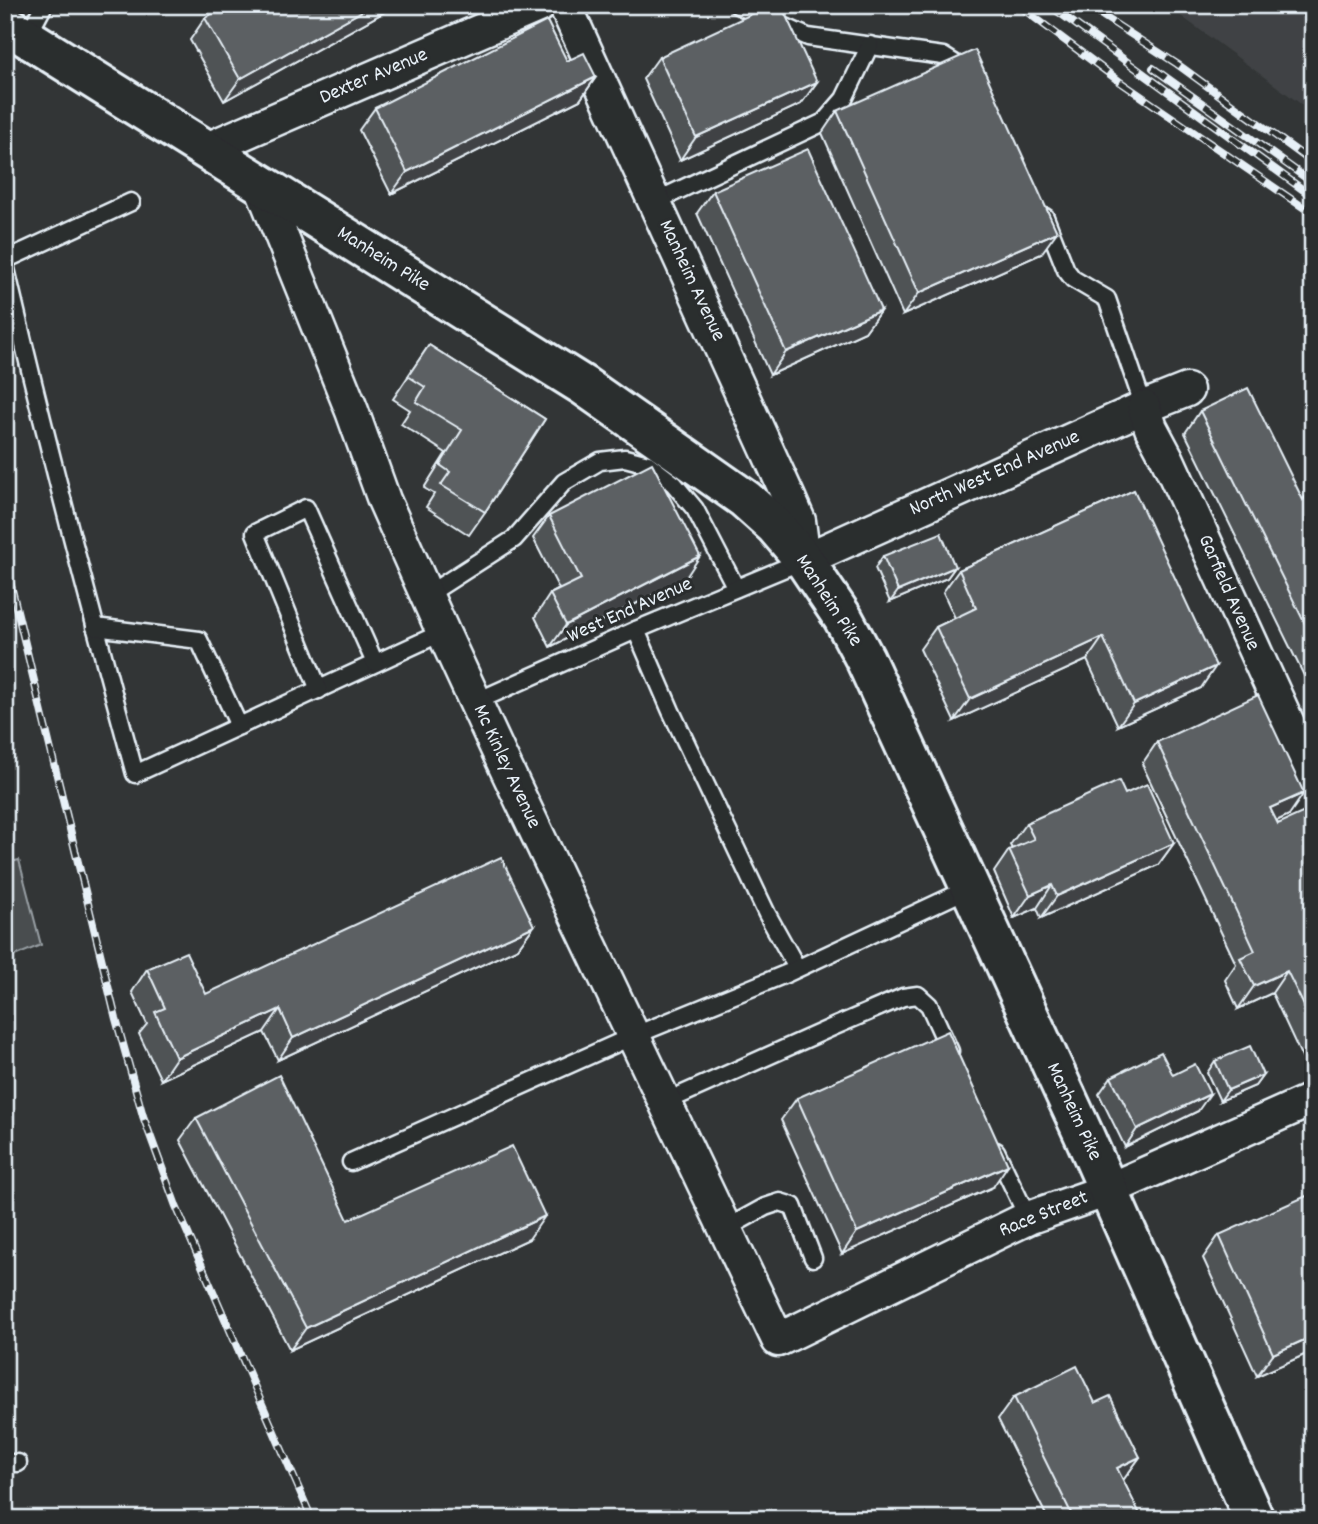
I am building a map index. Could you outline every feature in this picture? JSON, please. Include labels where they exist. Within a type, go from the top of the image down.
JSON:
[{"type":"main road","name":"Manheim Pike","points":[[25,22],[207,149],[629,417],[744,499],[774,525],[804,560],[843,618],[865,659],[1108,1190],[1254,1519]]},
{"type":"street","name":"Dexter Avenue","points":[[207,149],[540,5]]},
{"type":"street","name":"Manheim Avenue","points":[[565,5],[794,509],[799,521],[804,560]]},
{"type":"street","name":"Mc Kinley Avenue","points":[[260,183],[352,411],[384,500],[443,632],[778,1340]]},
{"type":"street","name":"North West End Avenue","points":[[804,560],[1187,390]]},
{"type":"street","name":"Garfield Avenue","points":[[1144,407],[1151,428],[1310,763]]},
{"type":"street","name":"Race Street","points":[[778,1340],[1028,1218],[1108,1190],[1313,1098]]},
{"type":"lane","points":[[737,5],[808,37],[943,56],[979,80]]},
{"type":"lane","points":[[654,202],[824,122],[844,99],[870,46]]},
{"type":"lane","points":[[131,202],[5,262],[30,375],[135,774],[443,632]]},
{"type":"lane","points":[[1040,207],[1066,270],[1073,279],[1107,299],[1144,407]]},
{"type":"lane","points":[[427,595],[514,539],[564,482],[600,461],[625,458],[648,464],[674,484],[695,509],[736,588]]},
{"type":"lane","points":[[319,690],[255,533],[306,508],[375,663]]},
{"type":"lane","name":"West End Avenue","points":[[475,702],[636,630],[804,560]]},
{"type":"lane","points":[[95,627],[199,640],[239,726]]},
{"type":"lane","points":[[636,630],[671,711],[767,914],[797,968]]},
{"type":"lane","points":[[351,1163],[633,1036],[797,968],[970,888]]},
{"type":"lane","points":[[665,1102],[833,1027],[903,998],[918,995],[929,1005],[957,1066]]},
{"type":"lane","points":[[990,1139],[1028,1218]]},
{"type":"lane","points":[[725,1229],[779,1202],[793,1206],[813,1258]]},
{"type":"shaded area","points":[[1166,5],[1313,5],[1313,113]]},
{"type":"shaded area","points":[[5,858],[7,863],[19,860],[41,945],[5,960]]},
{"type":"building","points":[[228,5],[373,5],[240,79],[205,18]]},
{"type":"building","points":[[771,5],[781,5],[817,82],[696,137],[659,57]]},
{"type":"building","points":[[547,21],[567,61],[584,53],[596,77],[407,172],[375,108]]},
{"type":"building","points":[[975,50],[1057,232],[919,293],[837,111]]},
{"type":"building","points":[[808,149],[881,310],[786,352],[713,191]]},
{"type":"building","points":[[429,345],[545,419],[485,512],[441,485],[450,472],[440,465],[462,430],[416,402],[425,387],[408,376]]},
{"type":"building","points":[[1248,388],[1303,500],[1313,486],[1313,640],[1200,411]]},
{"type":"building","points":[[652,463],[700,556],[566,625],[550,594],[581,579],[549,516]]},
{"type":"building","points":[[1134,490],[1216,666],[1134,704],[1103,637],[970,699],[936,627],[976,608],[959,570]]},
{"type":"building","points":[[941,533],[955,567],[898,591],[883,556]]},
{"type":"building","points":[[1258,695],[1304,793],[1270,808],[1278,824],[1311,809],[1313,814],[1313,1024],[1287,971],[1254,986],[1240,958],[1255,951],[1157,742]]},
{"type":"building","points":[[1119,781],[1125,794],[1147,784],[1174,843],[1057,896],[1052,885],[1030,895],[1009,850],[1034,839],[1026,823]]},
{"type":"building","points":[[501,857],[534,926],[293,1038],[280,1009],[176,1058],[155,1012],[165,1008],[147,969],[186,952],[206,994]]},
{"type":"building","points":[[948,1031],[1008,1165],[857,1232],[797,1098]]},
{"type":"building","points":[[1250,1046],[1263,1075],[1228,1090],[1215,1061]]},
{"type":"building","points":[[1161,1052],[1173,1075],[1195,1064],[1210,1094],[1137,1129],[1111,1077]]},
{"type":"building","points":[[279,1075],[348,1220],[512,1146],[545,1216],[306,1328],[196,1118]]},
{"type":"building","points":[[1313,1193],[1313,1336],[1273,1354],[1219,1235]]},
{"type":"building","points":[[1077,1366],[1095,1403],[1110,1396],[1140,1457],[1117,1468],[1142,1518],[1140,1519],[1074,1519],[1014,1397]]},
{"type":"railway","points":[[1018,5],[1119,81],[1313,214]]},
{"type":"railway","points":[[1049,5],[1313,197]]},
{"type":"railway","points":[[1086,5],[1177,64],[1313,163]]},
{"type":"railway","points":[[1153,68],[1313,183]]},
{"type":"railway","points":[[5,561],[116,1019],[143,1116],[176,1206],[312,1519]]}]
